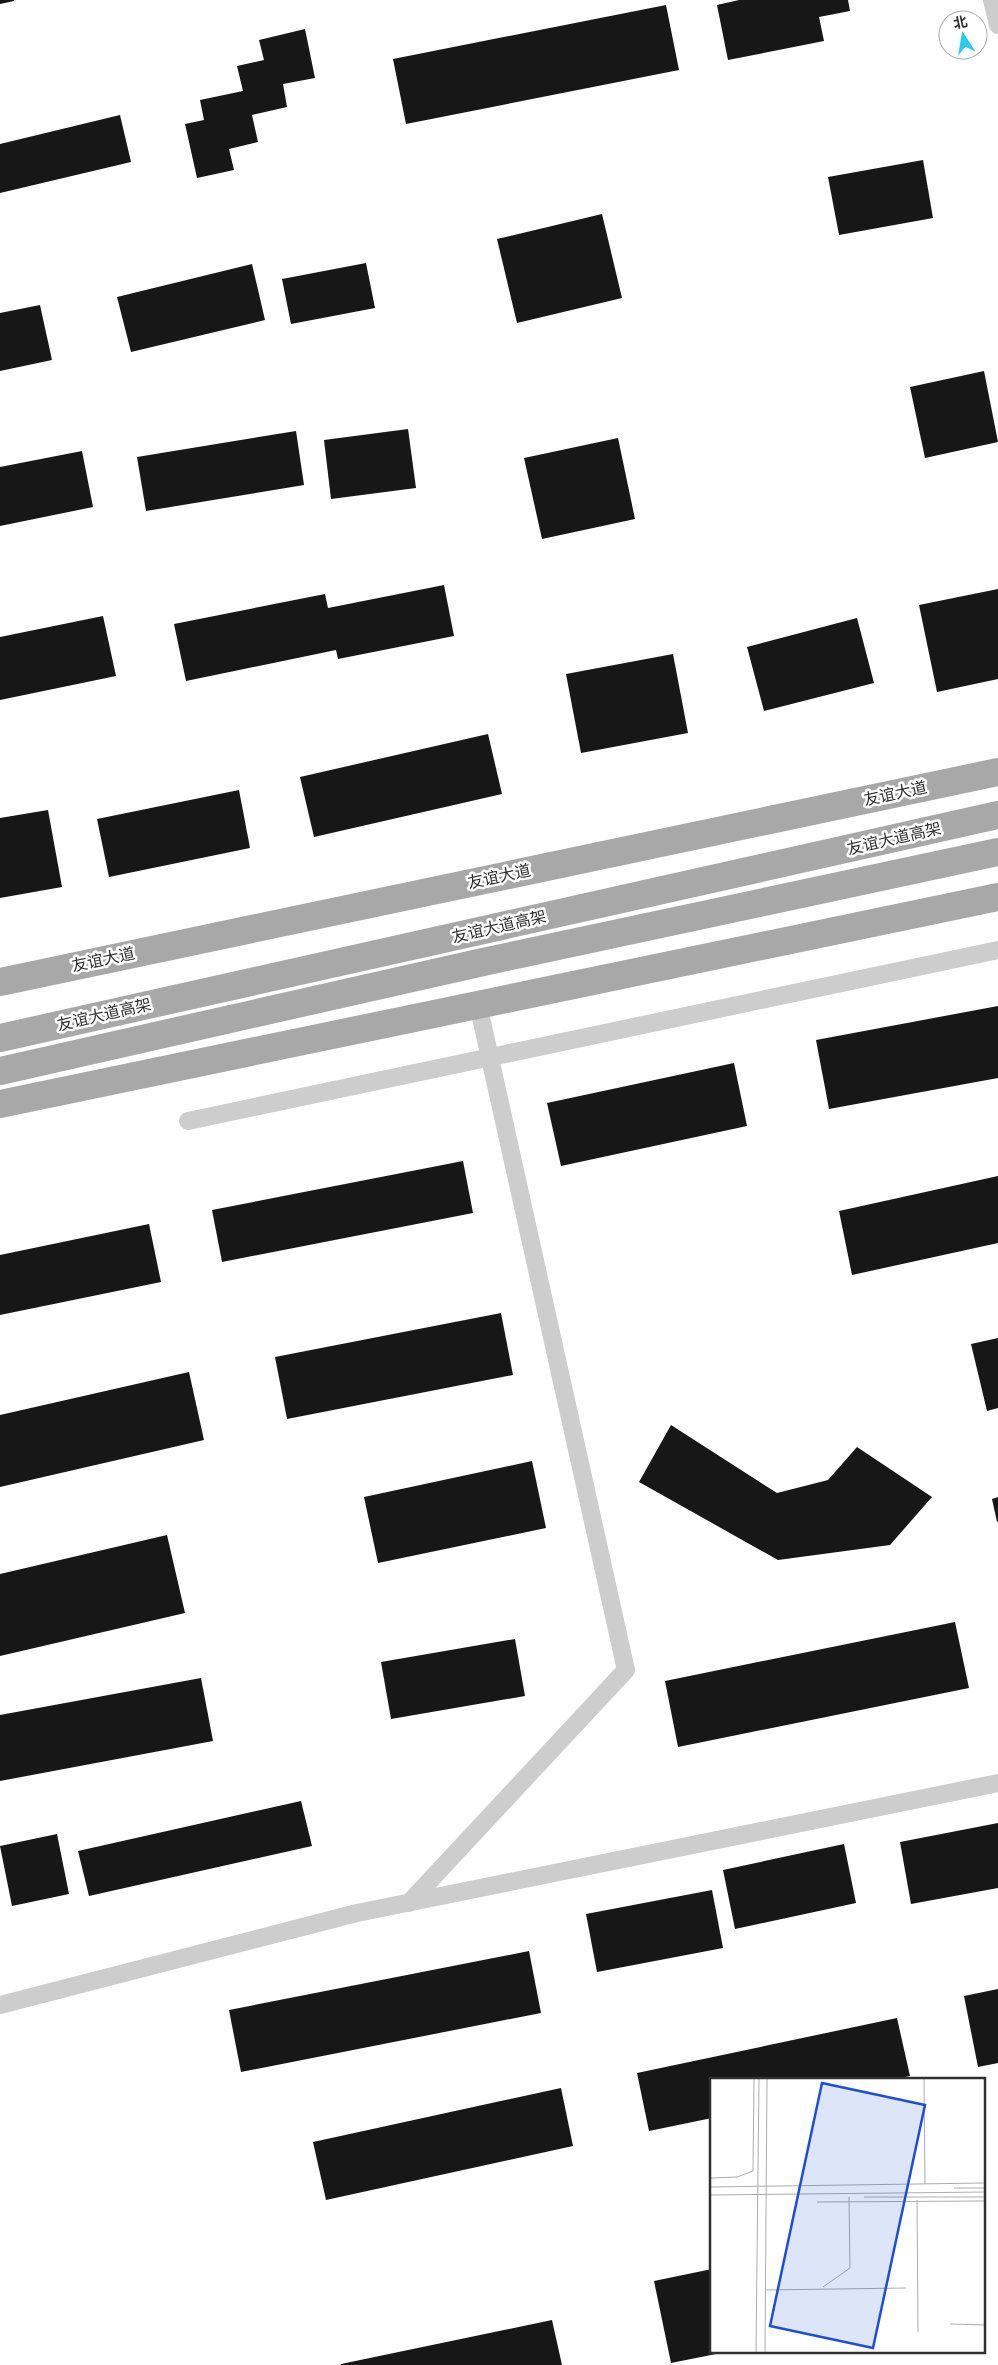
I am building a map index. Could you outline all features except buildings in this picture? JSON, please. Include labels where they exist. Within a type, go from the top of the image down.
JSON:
[{"type":"main road","name":"友谊大道","points":[[0,982],[998,772]]},
{"type":"main road","name":"友谊大道高架","points":[[0,1038],[998,815]]},
{"type":"main road","name":"友谊大道高架","points":[[0,1071],[482,962],[998,852]]},
{"type":"main road","points":[[0,1104],[998,897]]},
{"type":"lane","points":[[992,0],[998,25]]},
{"type":"lane","points":[[188,1120],[998,950]]},
{"type":"lane","points":[[409,1903],[626,1670],[478,1004]]},
{"type":"lane","points":[[0,2005],[357,1913],[998,1783]]}]
